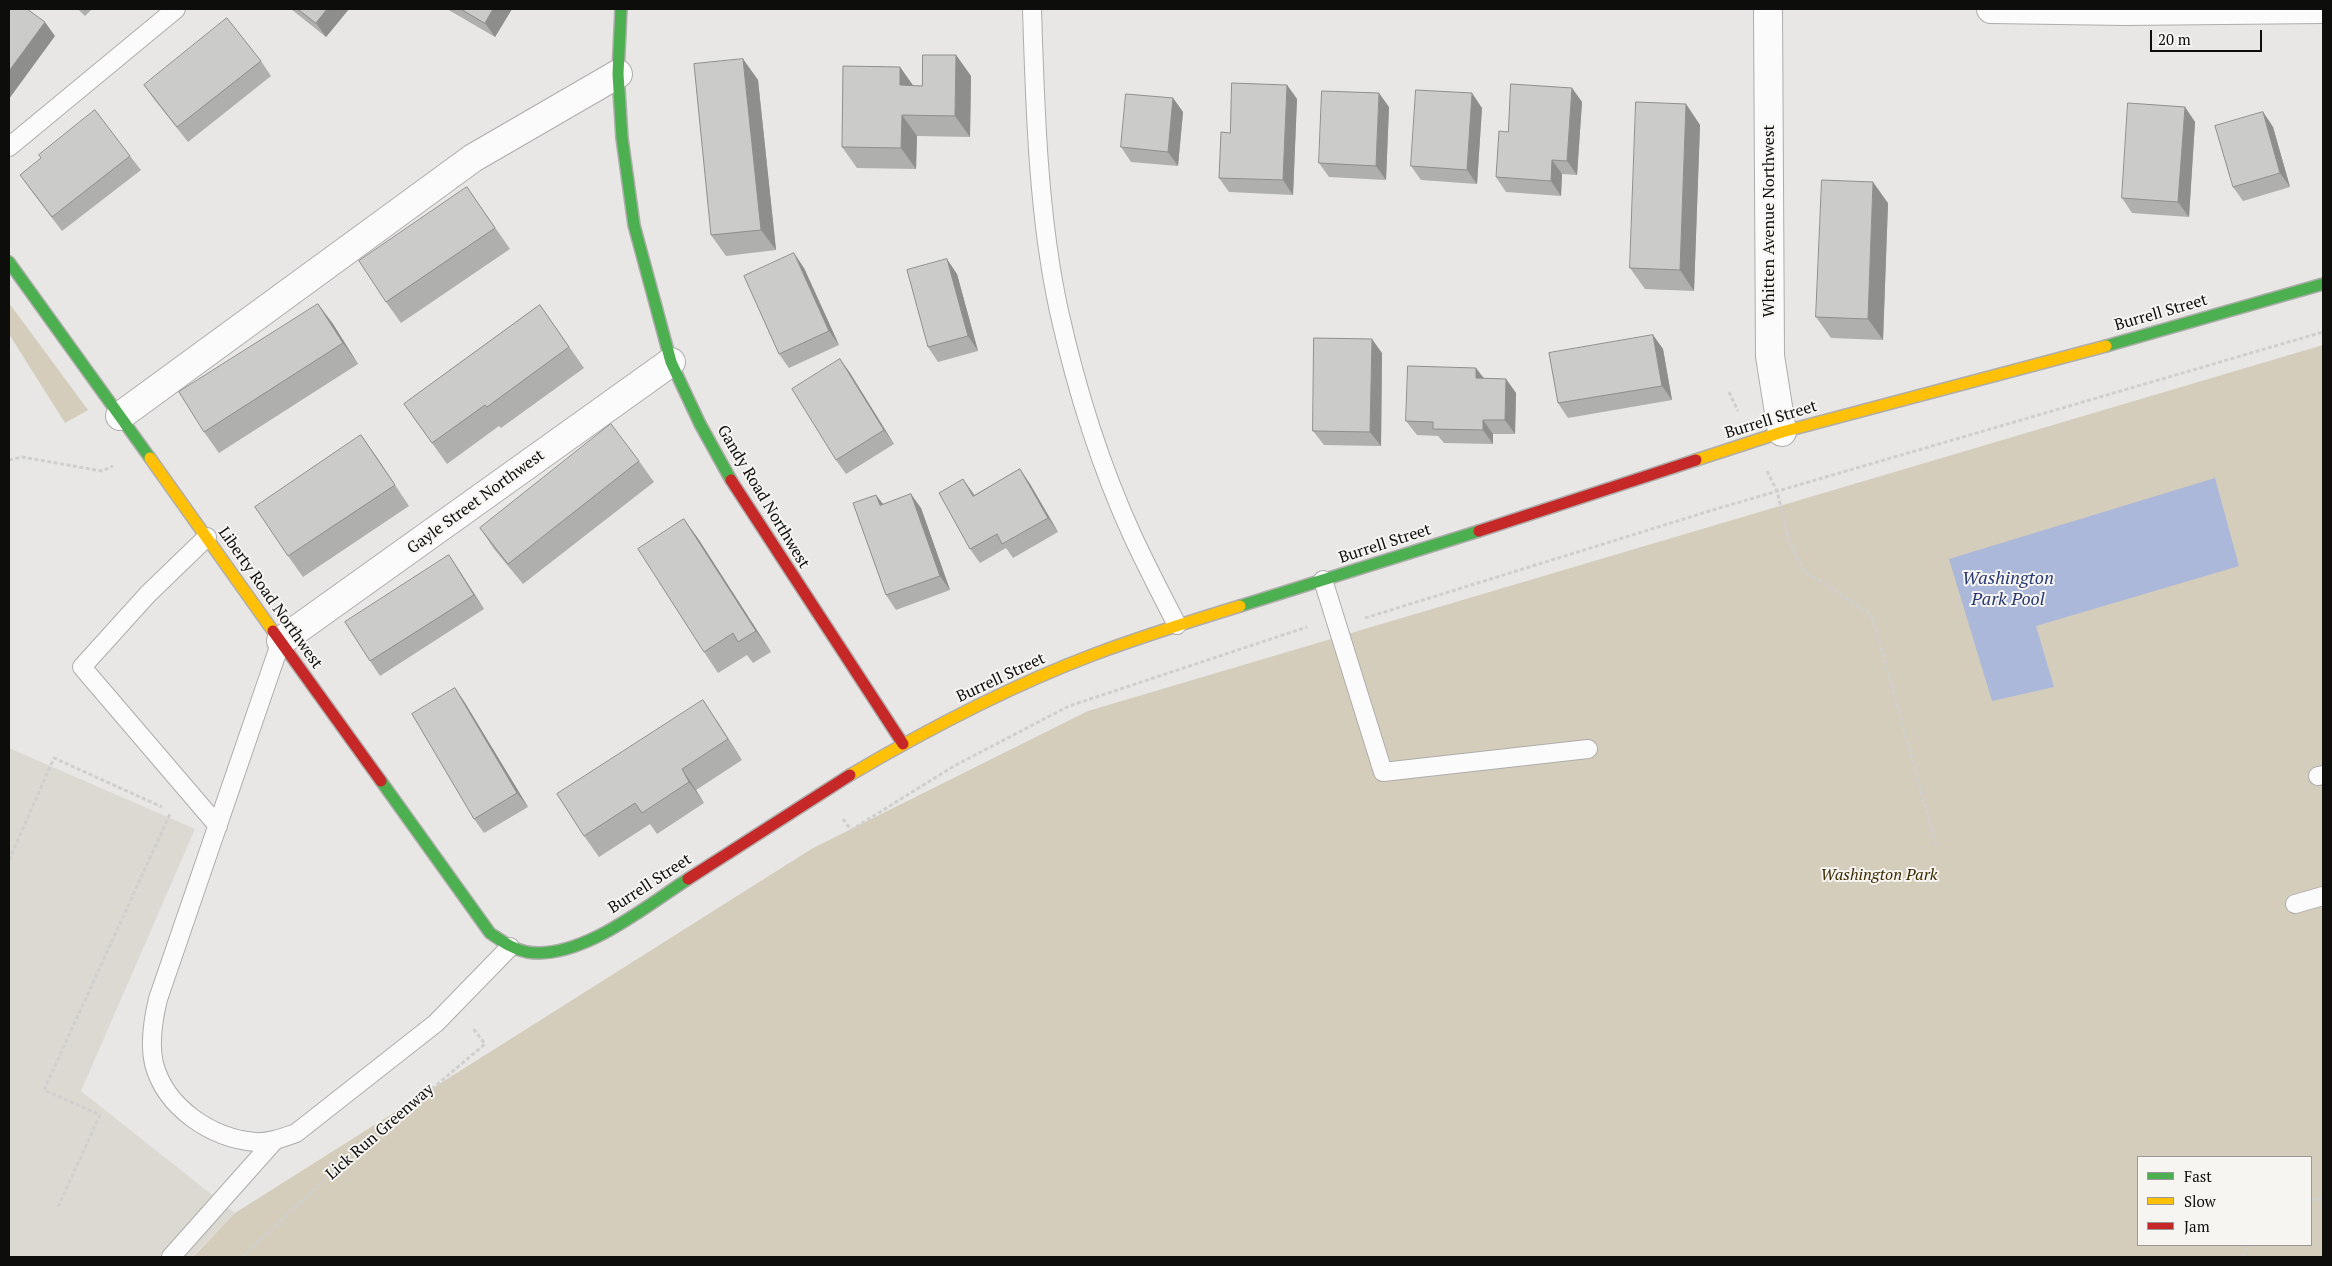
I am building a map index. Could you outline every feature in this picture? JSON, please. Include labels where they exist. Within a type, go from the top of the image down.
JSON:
[{"type":"street","name":"Gandy Road Northwest","points":[[620,9],[618,74],[622,138],[634,226],[671,362],[700,424],[744,502],[903,744]]},
{"type":"street","name":"Whitten Avenue Northwest","points":[[1768,9],[1770,356],[1782,432]]},
{"type":"street","points":[[1991,9],[2125,11],[2323,9]]},
{"type":"street","points":[[120,416],[473,158],[618,74]]},
{"type":"street","name":"Liberty Road Northwest","points":[[9,262],[490,933],[510,947]]},
{"type":"street","name":"Burrell Street","points":[[510,947],[528,952],[552,952],[566,949],[609,930],[822,792],[903,744],[995,697],[1076,662],[1177,625],[1323,580],[1782,432],[2114,344],[2323,284]]},
{"type":"street","name":"Gayle Street Northwest","points":[[282,641],[671,362]]},
{"type":"lane","points":[[9,146],[176,9]]},
{"type":"lane","points":[[1032,9],[1035,97],[1046,232],[1058,309],[1078,386],[1103,462],[1132,536],[1177,625]]},
{"type":"lane","points":[[207,537],[148,594],[82,667],[218,826]]},
{"type":"lane","points":[[1323,580],[1383,772],[1588,749]]},
{"type":"lane","points":[[282,641],[158,1000],[152,1028],[154,1064],[166,1091],[186,1114],[216,1132],[254,1142],[275,1140],[296,1133],[436,1023],[510,947]]},
{"type":"lane","points":[[2295,904],[2323,896]]},
{"type":"lane","points":[[171,1257],[275,1140]]},
{"type":"path","points":[[822,792],[852,830],[954,766],[1069,706],[1302,628],[1338,623],[1378,614],[1777,491],[2323,332]]},
{"type":"path","points":[[1729,392],[1777,491],[1789,541],[1804,571],[1870,614],[1876,629],[1936,845]]},
{"type":"path","points":[[9,460],[22,457],[102,471],[146,452]]},
{"type":"path","points":[[9,860],[54,758],[171,811],[44,1090],[100,1115],[58,1207]]},
{"type":"path","name":"Lick Run Greenway","points":[[242,1257],[323,1181],[485,1044],[455,1005]]},
{"type":"shaded area","points":[[9,748],[195,829],[81,1091],[235,1213],[192,1257],[9,1257]]},
{"type":"green space","points":[[9,303],[88,410],[65,423],[9,334]]},
{"type":"green space","name":"Washington Park","points":[[2323,345],[2323,1257],[193,1257],[235,1213],[813,848],[1088,711]]},
{"type":"water","name":"Washington Park Pool","points":[[2215,478],[2239,566],[2036,626],[2054,687],[1992,701],[1949,559]]},
{"type":"building","points":[[9,9],[27,9],[45,22],[9,71]]},
{"type":"building","points":[[298,9],[327,9],[316,23]]},
{"type":"building","points":[[461,9],[493,9],[485,23]]},
{"type":"building","points":[[227,18],[261,61],[177,127],[144,85]]},
{"type":"building","points":[[923,55],[956,55],[955,116],[902,115],[901,148],[842,147],[843,66],[900,67],[900,85],[922,86]]},
{"type":"building","points":[[743,59],[761,230],[711,235],[694,64]]},
{"type":"building","points":[[1232,83],[1287,85],[1283,180],[1219,178],[1221,132],[1230,133]]},
{"type":"building","points":[[1511,84],[1572,88],[1567,161],[1552,160],[1551,181],[1496,177],[1499,131],[1508,132]]},
{"type":"building","points":[[1416,90],[1472,93],[1467,170],[1411,166]]},
{"type":"building","points":[[1322,91],[1379,93],[1376,166],[1319,163]]},
{"type":"building","points":[[1126,94],[1173,98],[1168,152],[1121,147]]},
{"type":"building","points":[[1636,102],[1686,104],[1680,270],[1630,268]]},
{"type":"building","points":[[2128,103],[2185,107],[2178,202],[2122,198]]},
{"type":"building","points":[[95,110],[130,156],[52,217],[20,175],[41,158],[39,155]]},
{"type":"building","points":[[2263,112],[2280,173],[2233,187],[2215,126]]},
{"type":"building","points":[[1822,180],[1873,182],[1868,319],[1816,317]]},
{"type":"building","points":[[467,187],[495,228],[386,302],[359,261]]},
{"type":"building","points":[[794,253],[829,331],[779,354],[744,276]]},
{"type":"building","points":[[947,259],[968,336],[928,347],[907,270]]},
{"type":"building","points":[[318,304],[343,343],[204,432],[179,392]]},
{"type":"building","points":[[540,305],[569,347],[487,407],[485,405],[432,443],[404,404]]},
{"type":"building","points":[[1653,335],[1662,386],[1558,403],[1549,353]]},
{"type":"building","points":[[1314,338],[1372,339],[1370,432],[1313,431]]},
{"type":"building","points":[[840,359],[884,430],[836,460],[792,389]]},
{"type":"building","points":[[1408,366],[1476,368],[1476,378],[1506,379],[1505,420],[1483,420],[1483,430],[1433,429],[1433,422],[1406,421]]},
{"type":"building","points":[[611,424],[639,461],[508,564],[480,528]]},
{"type":"building","points":[[361,435],[395,485],[288,556],[255,507]]},
{"type":"building","points":[[1020,469],[1048,518],[1002,544],[997,534],[970,549],[939,493],[963,479],[973,496]]},
{"type":"building","points":[[911,494],[940,576],[886,595],[853,503],[876,495],[880,505]]},
{"type":"building","points":[[684,519],[756,631],[738,642],[733,633],[704,652],[638,549]]},
{"type":"building","points":[[449,555],[474,595],[370,661],[345,622]]},
{"type":"building","points":[[455,688],[517,793],[474,819],[412,714]]},
{"type":"building","points":[[703,700],[728,739],[682,769],[689,782],[642,813],[635,803],[584,836],[557,794]]},
{"type":"traffic: fast","points":[[621,9],[618,74],[622,138],[634,225],[671,362],[700,424],[731,480]]},
{"type":"traffic: fast","points":[[9,262],[150,458]]},
{"type":"traffic: fast","points":[[2106,346],[2323,284]]},
{"type":"traffic: fast","points":[[1240,606],[1479,531]]},
{"type":"traffic: fast","points":[[381,781],[490,933],[522,951],[547,953],[569,948],[590,940],[633,916],[688,879]]},
{"type":"traffic: slow","points":[[1696,460],[1782,432],[2106,346]]},
{"type":"traffic: slow","points":[[150,458],[273,631]]},
{"type":"traffic: slow","points":[[850,775],[939,725],[1063,666],[1113,647],[1240,606]]},
{"type":"traffic: jam","points":[[1479,531],[1696,460]]},
{"type":"traffic: jam","points":[[731,480],[903,744]]},
{"type":"traffic: jam","points":[[273,631],[381,781]]},
{"type":"traffic: jam","points":[[688,879],[850,775]]}]
